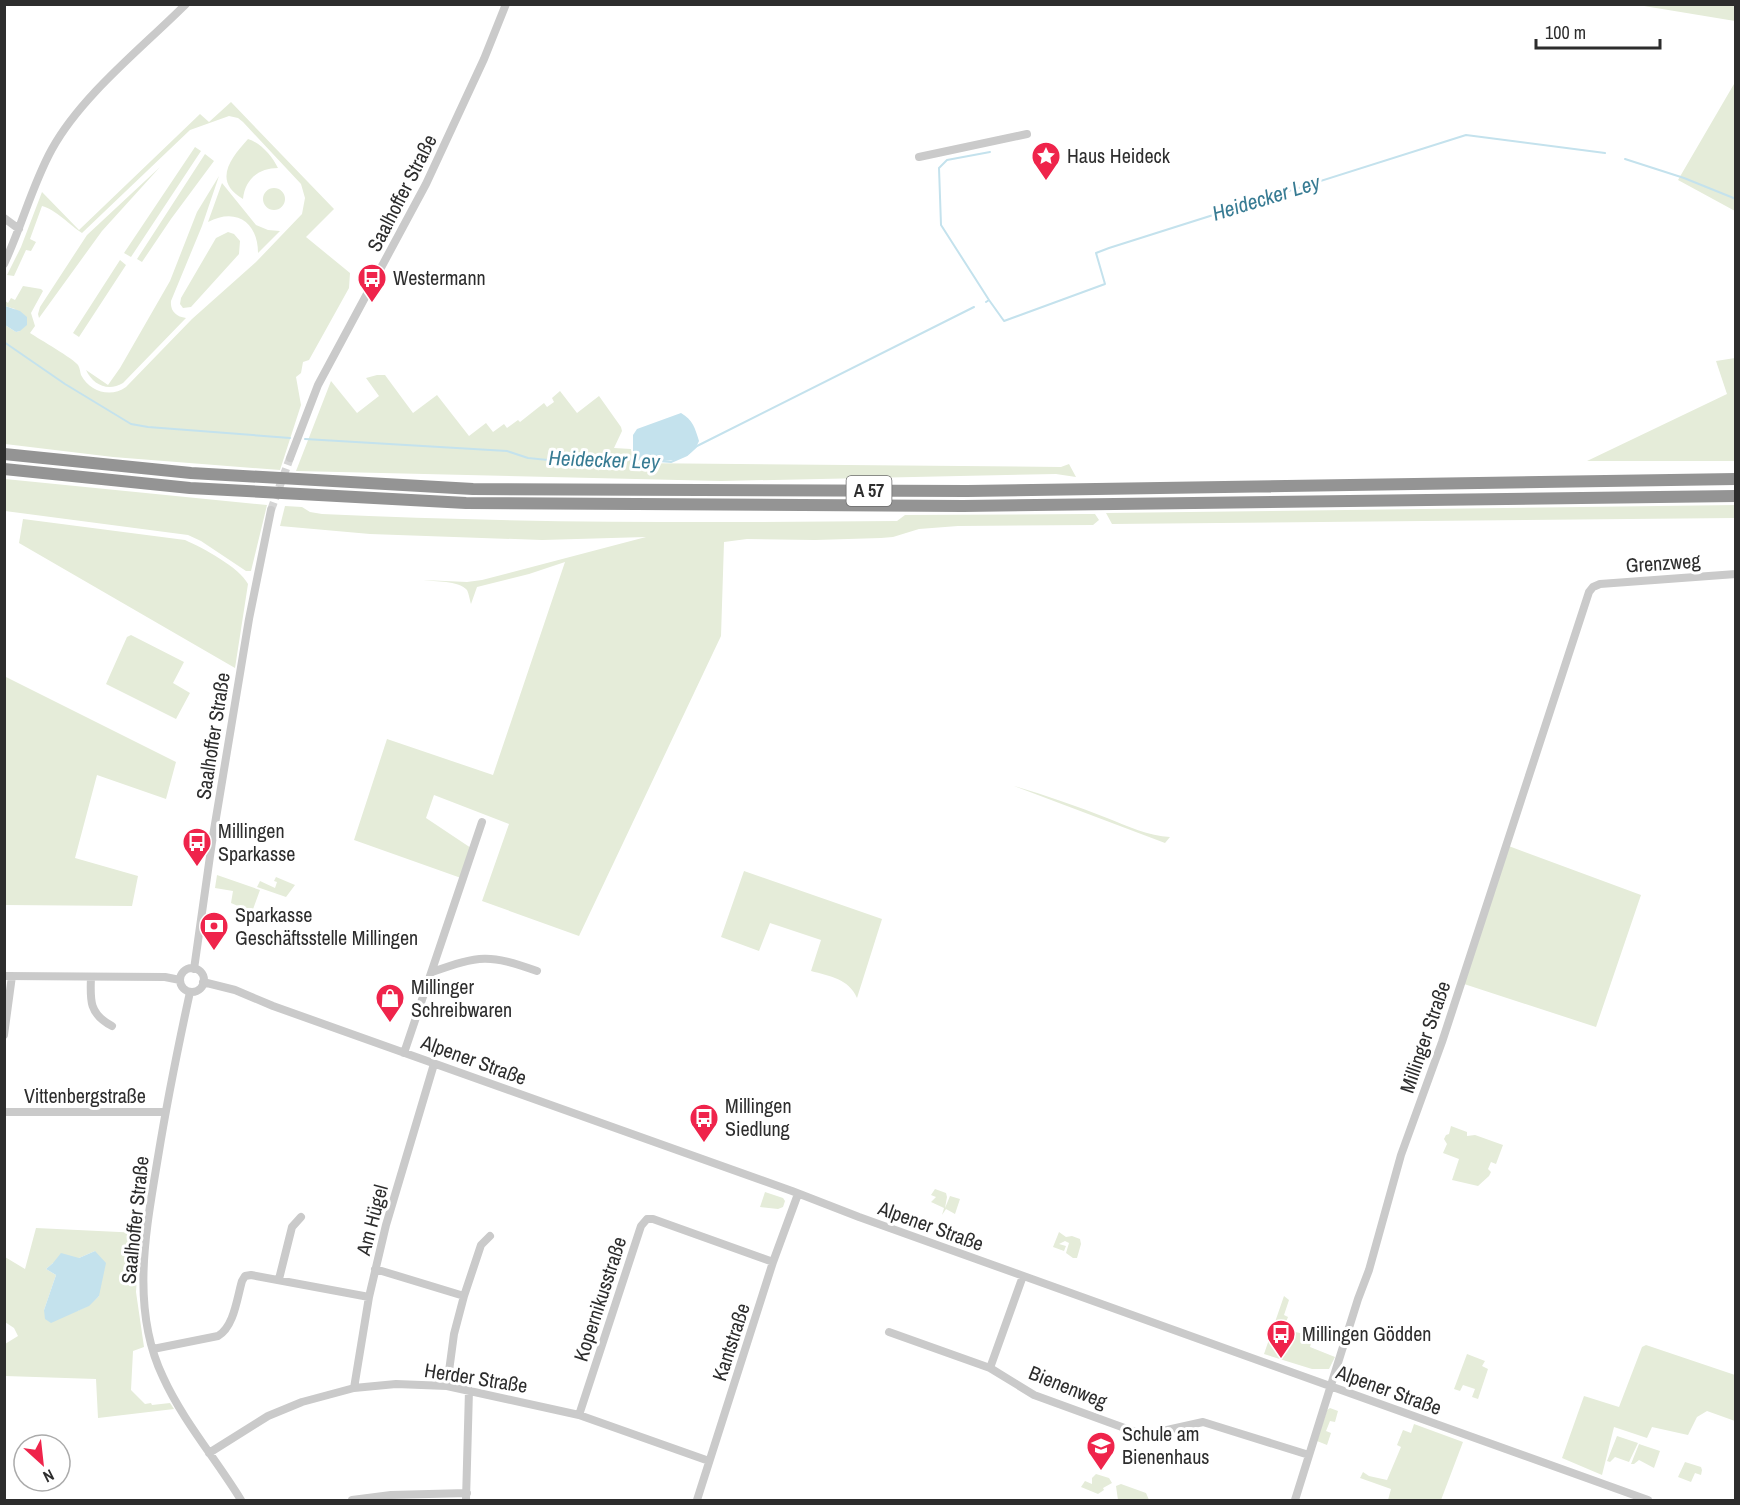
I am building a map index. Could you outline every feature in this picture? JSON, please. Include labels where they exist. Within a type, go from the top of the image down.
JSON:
[{"type":"highway","name":"A 57","points":[[4,454],[191,473],[473,489],[967,491],[1736,479]]},
{"type":"highway","name":"A 57","points":[[4,470],[190,488],[466,503],[963,506],[1736,496]]},
{"type":"street","points":[[4,264],[52,148],[96,91],[186,4]]},
{"type":"street","name":"Saalhoffer Straße","points":[[290,458],[318,385],[426,184],[484,59],[506,4]]},
{"type":"street","points":[[919,157],[1027,134]]},
{"type":"street","points":[[4,218],[19,229]]},
{"type":"street","name":"Saalhoffer Straße","points":[[194,969],[249,619],[271,510]]},
{"type":"street","name":"Grenzweg","points":[[1593,587],[1600,584],[1736,574]]},
{"type":"street","name":"Millinger Straße","points":[[1294,1500],[1358,1299],[1370,1270],[1401,1155],[1442,1042],[1589,592],[1593,587]]},
{"type":"street","points":[[404,1053],[482,822]]},
{"type":"street","points":[[432,972],[486,957],[509,961],[537,971]]},
{"type":"street","points":[[194,969],[202,975],[203,982],[200,988],[190,992],[182,986],[180,980],[183,972],[194,969]]},
{"type":"street","points":[[4,1035],[8,976],[165,977],[180,980]]},
{"type":"street","points":[[91,977],[90,997],[94,1011],[99,1018],[112,1026]]},
{"type":"street","name":"Alpener Straße","points":[[203,982],[235,990],[273,1006],[1648,1500]]},
{"type":"street","name":"Saalhoffer Straße","points":[[190,992],[165,1112],[148,1216],[143,1282],[145,1325],[162,1376],[180,1410],[223,1470],[241,1500]]},
{"type":"street","name":"Am Hügel","points":[[354,1388],[375,1269],[434,1064]]},
{"type":"street","name":"Vittenbergstraße","points":[[4,1112],[165,1112]]},
{"type":"street","name":"Kantstraße","points":[[697,1500],[773,1262],[798,1194]]},
{"type":"street","points":[[279,1279],[292,1227],[301,1216]]},
{"type":"street","name":"Kopernikusstraße","points":[[579,1415],[641,1226],[647,1219],[653,1219],[773,1262]]},
{"type":"street","points":[[447,1386],[454,1334],[464,1296],[481,1245],[490,1236]]},
{"type":"street","points":[[375,1269],[464,1296]]},
{"type":"street","points":[[153,1349],[218,1336],[223,1333],[228,1327],[245,1276],[279,1279],[369,1296]]},
{"type":"street","points":[[990,1368],[1023,1276]]},
{"type":"street","name":"Bienenweg","points":[[889,1332],[990,1368],[1034,1395],[1141,1434],[1203,1422],[1309,1455]]},
{"type":"street","name":"Herder Straße","points":[[209,1453],[268,1416],[302,1401],[354,1388],[396,1384],[447,1386],[579,1415],[709,1461]]},
{"type":"street","points":[[352,1500],[391,1495],[467,1497],[469,1390]]},
{"type":"green space","points":[[1638,5],[1735,5],[1735,21]]},
{"type":"green space","points":[[1735,72],[1736,211],[1678,180],[1734,84]]},
{"type":"green space","points":[[231,102],[334,209],[306,237],[350,273],[349,288],[309,360],[303,362],[301,373],[296,377],[301,405],[280,470],[113,457],[5,444],[5,325],[16,332],[20,331],[15,309],[5,306],[4,300],[8,303],[11,298],[15,300],[23,286],[41,289],[43,291],[31,313],[35,326],[30,333],[75,362],[79,366],[81,375],[90,386],[101,392],[114,392],[126,387],[192,319],[256,262],[302,214],[305,198],[301,184],[243,122],[229,116],[190,130],[82,233],[42,206],[30,239],[36,242],[31,251],[26,250],[14,276],[7,275],[21,247],[42,192],[79,230],[200,114],[209,122]]},
{"type":"green space","points":[[248,139],[266,150],[278,168],[265,170],[254,176],[244,192],[243,199],[228,185],[226,177],[231,162]]},
{"type":"green space","points":[[195,147],[201,151],[131,257],[124,253]]},
{"type":"green space","points":[[205,154],[214,161],[142,262],[137,259]]},
{"type":"green space","points":[[160,167],[102,231],[39,318],[40,307],[87,235]]},
{"type":"green space","points":[[219,176],[202,226],[171,301],[174,313],[186,318],[123,383],[112,387],[102,386],[93,380],[86,370],[108,385],[120,368],[170,281],[197,212]]},
{"type":"green space","points":[[222,183],[256,225],[268,230],[280,231],[258,253],[254,233],[244,220],[228,216],[208,222]]},
{"type":"green space","points":[[274,188],[282,191],[285,199],[282,207],[274,210],[266,207],[263,199],[266,191]]},
{"type":"green space","points":[[228,232],[234,234],[240,241],[239,254],[191,307],[183,308],[180,304],[181,298],[216,238]]},
{"type":"green space","points":[[120,260],[126,265],[79,337],[73,333]]},
{"type":"green space","points":[[1735,358],[1735,461],[1587,461],[1727,394],[1716,361]]},
{"type":"green space","points":[[385,375],[413,413],[437,395],[469,436],[486,423],[493,432],[504,424],[507,428],[518,420],[520,422],[544,403],[547,407],[554,402],[552,398],[560,391],[577,413],[599,396],[621,427],[622,431],[614,448],[631,449],[633,463],[1061,467],[1069,464],[1076,477],[1056,474],[721,481],[296,471],[331,381],[357,413],[379,396],[366,378]]},
{"type":"green space","points":[[5,479],[267,505],[251,571],[246,571],[188,535],[5,511]]},
{"type":"green space","points":[[1736,505],[1735,518],[1112,524],[1106,513]]},
{"type":"green space","points":[[285,506],[302,507],[310,512],[322,514],[538,521],[897,521],[905,515],[1086,514],[1095,514],[1099,520],[1093,525],[958,526],[919,529],[881,538],[747,539],[724,542],[721,636],[579,936],[482,901],[509,824],[434,795],[426,818],[471,848],[461,878],[354,840],[387,739],[493,775],[565,562],[477,587],[471,604],[467,590],[458,584],[423,580],[467,582],[482,580],[646,537],[542,540],[370,534],[280,526]]},
{"type":"green space","points":[[23,519],[185,540],[229,565],[248,584],[235,668],[19,543]]},
{"type":"green space","points":[[131,635],[184,662],[173,683],[190,693],[176,719],[106,684],[127,637]]},
{"type":"green space","points":[[4,676],[176,762],[166,799],[97,775],[75,858],[138,876],[132,906],[5,905]]},
{"type":"green space","points":[[1014,786],[1138,830],[1170,837],[1165,843]]},
{"type":"green space","points":[[1506,845],[1641,895],[1596,1027],[1461,983]]},
{"type":"green space","points":[[744,871],[882,919],[857,998],[844,982],[811,971],[821,940],[770,923],[759,951],[721,937]]},
{"type":"green space","points":[[217,875],[260,890],[252,912],[231,903],[233,891],[215,888]]},
{"type":"green space","points":[[276,877],[295,885],[286,897],[257,887],[260,881],[275,888]]},
{"type":"green space","points":[[1451,1126],[1467,1132],[1467,1136],[1475,1135],[1503,1145],[1496,1164],[1491,1162],[1488,1169],[1491,1172],[1489,1176],[1478,1186],[1452,1180],[1459,1159],[1443,1153],[1447,1144],[1444,1139],[1449,1134]]},
{"type":"green space","points":[[935,1189],[946,1193],[945,1208],[950,1196],[960,1199],[955,1214],[946,1209],[942,1215],[944,1208],[931,1202],[936,1197],[931,1195]]},
{"type":"green space","points":[[765,1192],[783,1198],[785,1201],[783,1207],[778,1209],[760,1207]]},
{"type":"green space","points":[[36,1228],[140,1233],[136,1292],[144,1347],[133,1351],[131,1390],[145,1404],[170,1403],[174,1409],[98,1418],[96,1379],[5,1376],[5,1344],[18,1336],[14,1328],[5,1322],[5,1257],[25,1269]],"holes":[[[95,1251],[99,1296],[74,1312],[44,1310],[56,1275],[46,1269],[53,1263],[79,1258]]]},
{"type":"green space","points":[[1059,1232],[1066,1237],[1072,1236],[1080,1239],[1077,1258],[1066,1253],[1069,1243],[1065,1241],[1059,1244],[1066,1246],[1064,1251],[1053,1247]]},
{"type":"green space","points":[[1284,1296],[1289,1300],[1284,1315],[1288,1317],[1282,1325],[1282,1330],[1313,1336],[1310,1347],[1335,1357],[1329,1369],[1312,1369],[1264,1354]]},
{"type":"green space","points":[[1646,1345],[1735,1375],[1735,1421],[1707,1411],[1697,1417],[1688,1435],[1652,1427],[1647,1438],[1614,1427],[1602,1475],[1562,1458],[1584,1396],[1619,1407],[1642,1347]]},
{"type":"green space","points":[[1467,1354],[1485,1361],[1482,1366],[1488,1369],[1478,1399],[1472,1397],[1475,1389],[1463,1385],[1460,1391],[1454,1389]]},
{"type":"green space","points":[[1330,1408],[1338,1411],[1335,1422],[1330,1421],[1326,1431],[1331,1433],[1327,1445],[1317,1441],[1327,1410]]},
{"type":"green space","points":[[1414,1424],[1463,1442],[1441,1500],[1388,1500],[1391,1489],[1360,1478],[1363,1472],[1369,1476],[1387,1480],[1401,1447],[1397,1445],[1403,1430],[1411,1433]]},
{"type":"green space","points":[[1617,1436],[1638,1443],[1629,1462],[1615,1457],[1610,1462],[1607,1461]]},
{"type":"green space","points":[[1639,1444],[1660,1451],[1654,1468],[1639,1460],[1631,1464]]},
{"type":"green space","points":[[1685,1462],[1701,1467],[1702,1470],[1701,1475],[1695,1473],[1691,1482],[1678,1477]]},
{"type":"green space","points":[[1096,1474],[1109,1478],[1112,1483],[1098,1494],[1081,1487],[1085,1481],[1092,1484],[1092,1478]]},
{"type":"green space","points":[[1121,1484],[1146,1493],[1149,1500],[1118,1500],[1116,1486]]},
{"type":"water","points":[[5,306],[20,311],[27,317],[27,325],[20,331],[16,332],[5,325]]},
{"type":"water","points":[[681,413],[691,422],[696,432],[699,441],[694,449],[679,459],[651,461],[633,459],[633,435],[637,429]]},
{"type":"water","points":[[95,1251],[106,1263],[99,1296],[89,1306],[51,1323],[45,1319],[44,1310],[56,1275],[46,1269],[61,1253],[79,1258]]},
{"type":"waterway","name":"Heidecker Ley","points":[[986,302],[989,300],[1004,321],[1105,284],[1096,253],[1466,135],[1605,153]]},
{"type":"waterway","points":[[989,300],[941,225],[939,168],[947,160],[990,152]]},
{"type":"waterway","name":"Heidecker Ley","points":[[1625,159],[1684,178],[1736,199]]},
{"type":"waterway","name":"Heidecker Ley","points":[[305,439],[507,451],[528,458],[558,461],[633,459],[671,462],[687,455],[697,446],[974,307]]},
{"type":"waterway","points":[[4,342],[65,384],[131,424],[290,438]]},
{"type":"tunnel","points":[[271,510],[290,458]]},
{"type":"place","name":"Haus Heideck","points":[[1046,182]]},
{"type":"place","name":"Westermann","points":[[372,304]]},
{"type":"place","name":"Millingen Sparkasse","points":[[197,868]]},
{"type":"place","name":"Sparkasse Geschäftsstelle Millingen","points":[[214,952]]},
{"type":"place","name":"Millinger Schreibwaren","points":[[390,1024]]},
{"type":"place","name":"Millingen Siedlung","points":[[704,1144]]},
{"type":"place","name":"Millingen Gödden","points":[[1281,1360]]},
{"type":"place","name":"Schule am Bienenhaus","points":[[1101,1472]]}]
